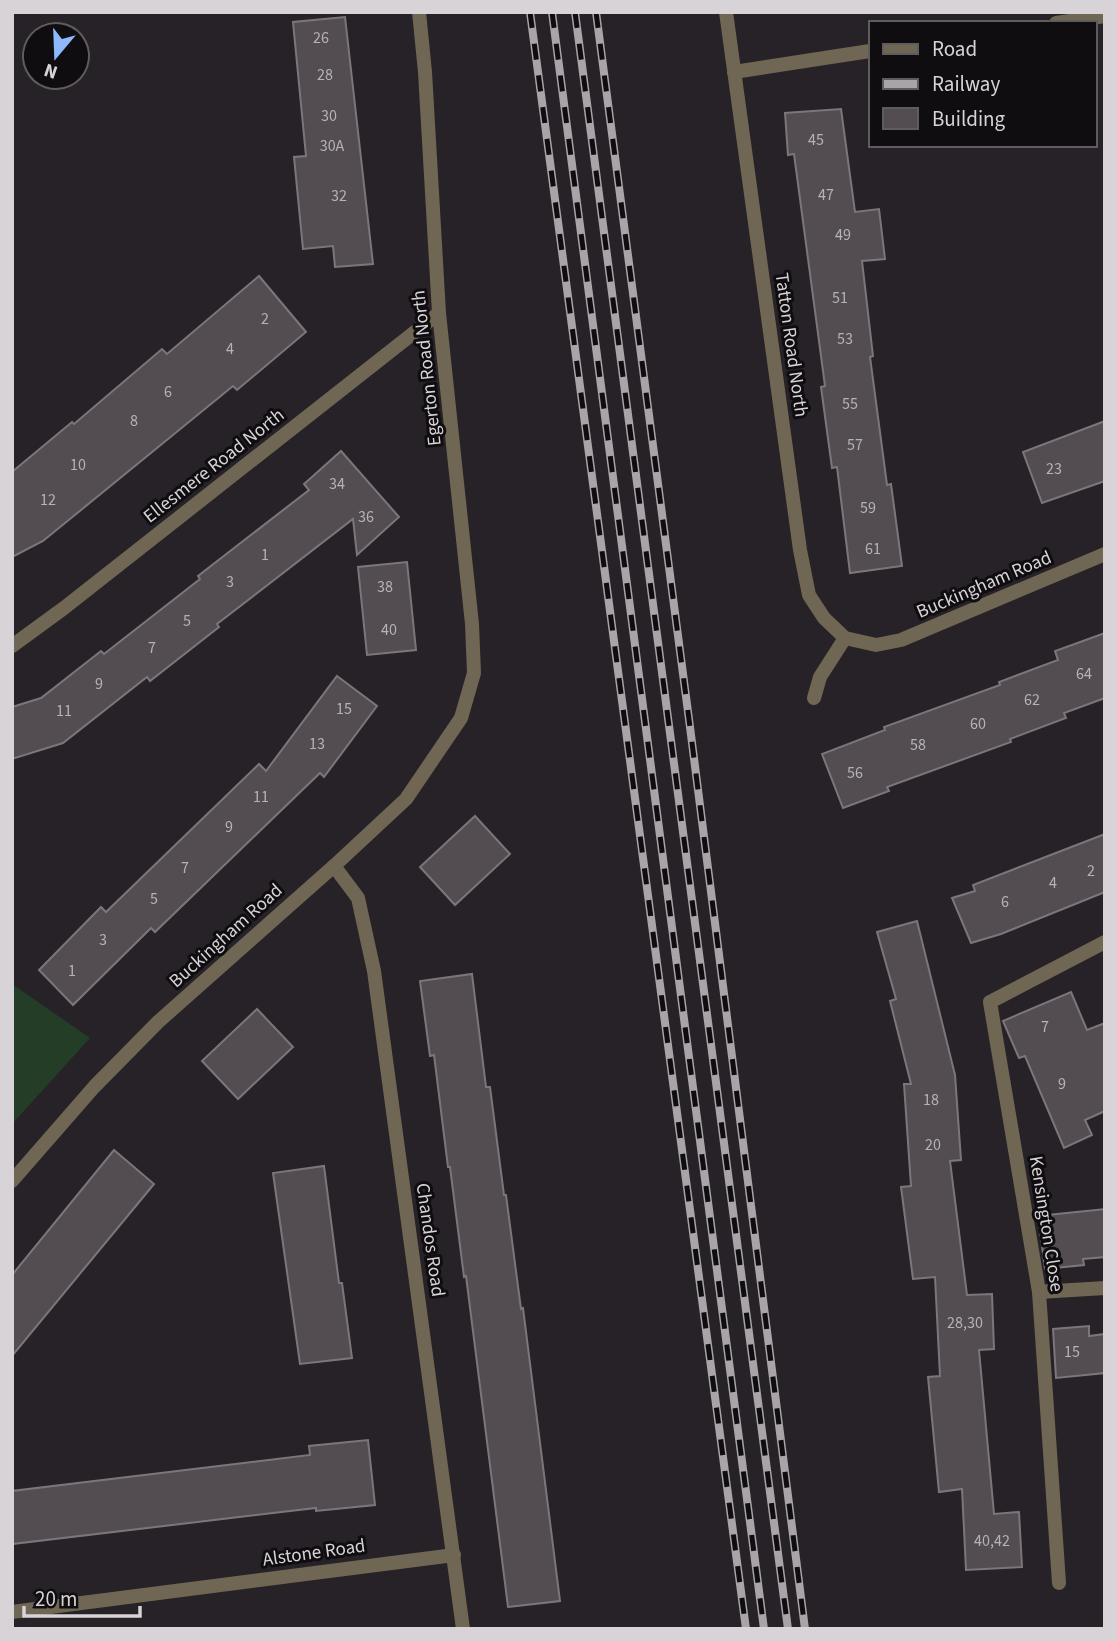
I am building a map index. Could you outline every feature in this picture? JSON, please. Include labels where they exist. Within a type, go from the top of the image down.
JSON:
[{"type":"street","name":"Egerton Road North","points":[[419,12],[439,313],[472,624],[474,673],[461,718]]},
{"type":"street","name":"Tatton Road North","points":[[726,12],[802,561],[809,595],[824,618],[845,638]]},
{"type":"street","points":[[1063,21],[1083,15],[1105,16]]},
{"type":"street","points":[[734,72],[869,51]]},
{"type":"street","name":"Ellesmere Road North","points":[[12,646],[439,313]]},
{"type":"street","name":"Buckingham Road","points":[[845,638],[876,645],[901,640],[1105,554]]},
{"type":"street","points":[[814,698],[820,677],[845,638]]},
{"type":"street","name":"Buckingham Road","points":[[12,1181],[94,1087],[158,1022],[334,866],[405,799],[461,718]]},
{"type":"street","name":"Chandos Road","points":[[334,866],[358,898],[374,971],[463,1629]]},
{"type":"street","name":"Kensington Close","points":[[1059,1583],[1039,1292],[990,1002],[1105,942]]},
{"type":"street","points":[[1039,1292],[1105,1288]]},
{"type":"street","name":"Alstone Road","points":[[12,1612],[454,1555]]},
{"type":"green space","points":[[12,984],[90,1038],[12,1124]]},
{"type":"building","points":[[345,17],[373,264],[335,267],[333,246],[303,249],[294,157],[306,156],[293,22]]},
{"type":"building","points":[[841,109],[855,212],[879,209],[885,259],[862,261],[873,356],[870,357],[887,485],[891,484],[902,566],[850,573],[837,467],[832,468],[821,387],[825,386],[794,154],[788,155],[785,113]]},
{"type":"building","points":[[259,276],[306,332],[237,390],[233,386],[43,541],[12,557],[12,472],[72,422],[74,424],[162,349],[167,354]]},
{"type":"building","points":[[1105,421],[1105,481],[1042,503],[1023,452]]},
{"type":"building","points":[[341,451],[399,517],[357,555],[353,519],[217,624],[219,627],[150,681],[147,677],[63,743],[12,759],[12,707],[41,698],[101,651],[104,654],[200,579],[198,576],[309,490],[304,484]]},
{"type":"building","points":[[407,562],[416,650],[367,655],[358,567]]},
{"type":"building","points":[[1105,633],[1105,698],[1064,713],[1066,718],[1010,739],[1011,742],[887,787],[889,791],[843,808],[822,754],[885,730],[884,727],[1000,685],[999,682],[1058,660],[1055,651]]},
{"type":"building","points":[[337,676],[377,706],[324,777],[320,773],[155,932],[151,928],[73,1005],[39,970],[101,907],[106,912],[259,764],[266,771]]},
{"type":"building","points":[[475,816],[510,854],[455,905],[420,867]]},
{"type":"building","points":[[1105,834],[1105,892],[1001,934],[971,943],[952,898],[975,891],[973,885]]},
{"type":"building","points":[[917,921],[955,1075],[961,1160],[950,1161],[967,1295],[992,1294],[994,1349],[979,1350],[994,1514],[1019,1512],[1022,1567],[966,1570],[962,1489],[939,1492],[928,1377],[940,1376],[935,1277],[913,1279],[901,1187],[911,1186],[904,1084],[911,1084],[890,1001],[896,999],[877,932]]},
{"type":"building","points":[[472,974],[486,1087],[490,1087],[521,1309],[523,1308],[560,1601],[508,1607],[466,1276],[464,1277],[434,1055],[430,1056],[420,981]]},
{"type":"building","points":[[1071,992],[1087,1030],[1105,1023],[1105,1111],[1085,1120],[1092,1135],[1064,1148],[1025,1056],[1019,1058],[1003,1021]]},
{"type":"building","points":[[257,1009],[293,1047],[238,1099],[202,1061]]},
{"type":"building","points":[[114,1150],[154,1184],[12,1356],[12,1275]]},
{"type":"building","points":[[324,1166],[352,1358],[300,1364],[273,1173]]},
{"type":"building","points":[[1105,1209],[1105,1257],[1083,1259],[1084,1265],[1045,1269],[1038,1216]]},
{"type":"building","points":[[1089,1326],[1089,1336],[1105,1334],[1105,1373],[1056,1378],[1053,1329]]},
{"type":"building","points":[[368,1440],[375,1505],[316,1511],[316,1508],[12,1544],[12,1491],[310,1455],[309,1446]]},
{"type":"railway","points":[[530,12],[746,1629]]},
{"type":"railway","points":[[552,12],[764,1629]]},
{"type":"railway","points":[[575,12],[788,1629]]},
{"type":"railway","points":[[596,12],[805,1629]]}]
